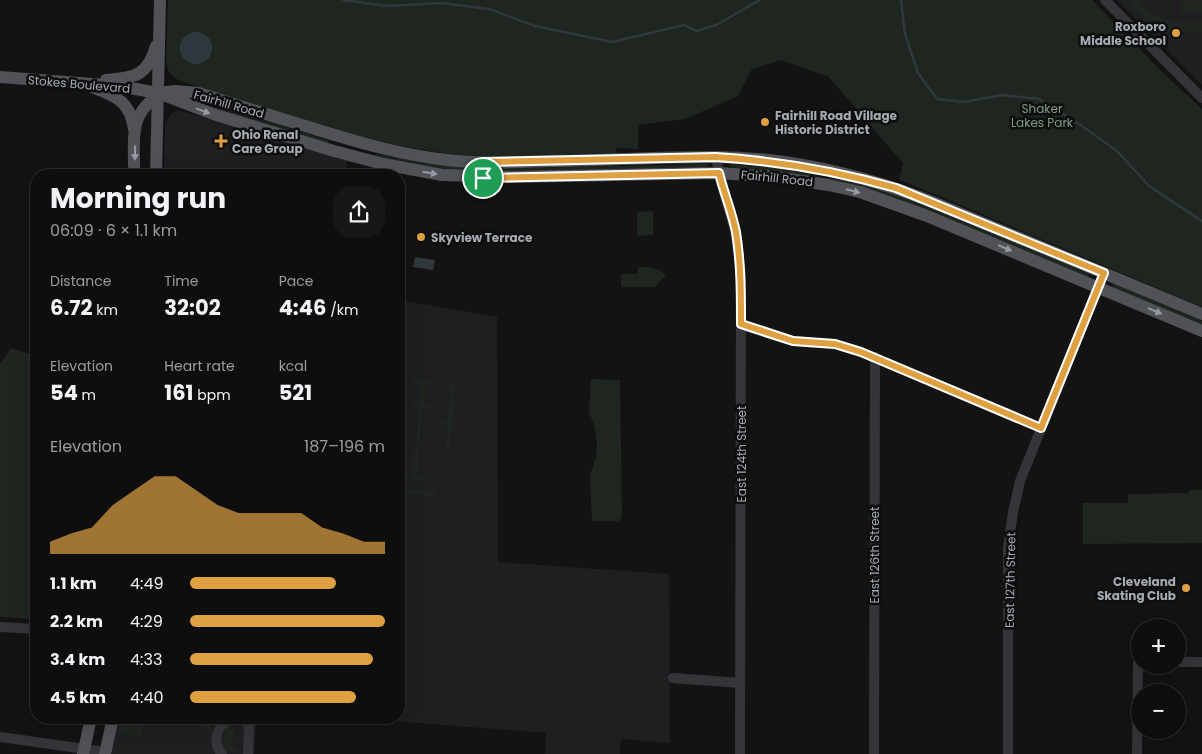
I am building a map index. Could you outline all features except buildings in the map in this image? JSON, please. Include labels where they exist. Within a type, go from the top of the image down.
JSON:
[{"type":"main road","points":[[156,169],[160,0]]},
{"type":"main road","points":[[80,83],[127,78],[139,74],[148,67],[153,58],[159,37]]},
{"type":"main road","name":"Stokes Boulevard","points":[[0,77],[119,86],[158,93]]},
{"type":"main road","points":[[80,83],[114,96],[126,106],[132,118],[135,132],[134,169]]},
{"type":"main road","name":"Fairhill Road","points":[[158,93],[175,91],[199,94],[367,144],[408,154],[447,160],[484,162],[716,157],[775,162],[823,169],[896,188],[1202,314]]},
{"type":"main road","points":[[135,132],[141,112],[158,93]]},
{"type":"main road","name":"Fairhill Road","points":[[158,93],[213,114],[332,150],[403,169]]},
{"type":"main road","points":[[332,150],[336,135]]},
{"type":"main road","points":[[364,159],[367,144]]},
{"type":"main road","points":[[483,178],[484,162]]},
{"type":"main road","name":"Fairhill Road","points":[[405,169],[483,178],[719,173],[776,177],[821,184],[860,192],[896,204],[1202,331]]},
{"type":"main road","points":[[821,184],[823,169]]},
{"type":"main road","points":[[84,752],[89,724]]},
{"type":"main road","points":[[105,753],[112,724]]},
{"type":"street","points":[[1105,0],[1202,98]]},
{"type":"street","name":"East 124th Street","points":[[716,157],[738,245],[740,275],[740,754]]},
{"type":"street","name":"East 127th Street","points":[[1008,754],[1008,548],[1013,512],[1020,481],[1104,273]]},
{"type":"street","points":[[741,324],[793,341],[835,344],[875,357],[1041,428]]},
{"type":"street","name":"East 126th Street","points":[[874,754],[875,357]]},
{"type":"street","points":[[0,627],[30,629]]},
{"type":"street","points":[[1186,662],[1202,662]]},
{"type":"street","points":[[1137,754],[1139,674]]},
{"type":"street","points":[[672,678],[740,683]]},
{"type":"street","points":[[222,754],[218,748],[218,731],[223,724]]},
{"type":"street","points":[[247,724],[249,726],[248,754]]},
{"type":"street","points":[[0,737],[84,752],[105,753]]},
{"type":"shaded area","name":"Roxboro Middle School","points":[[1117,0],[1202,0],[1202,85]]},
{"type":"shaded area","points":[[196,32],[202,33],[207,37],[211,42],[211,54],[207,59],[202,63],[196,64],[190,63],[185,59],[181,54],[180,48],[181,42],[185,37],[190,33]]},
{"type":"shaded area","name":"Ohio Renal Care Group","points":[[178,110],[347,161],[346,169],[164,169],[165,123],[171,114]]},
{"type":"shaded area","points":[[415,257],[435,260],[433,270],[413,267]]},
{"type":"shaded area","points":[[405,301],[497,317],[498,562],[669,574],[670,743],[621,739],[620,754],[545,754],[546,733],[405,722]]},
{"type":"shaded area","points":[[118,724],[256,724],[254,754],[111,754]]},
{"type":"green space","name":"Shaker Lakes Park","points":[[168,0],[1092,0],[1159,69],[1202,109],[1202,307],[899,180],[903,163],[829,77],[781,60],[752,69],[738,96],[685,119],[638,125],[638,149],[616,148],[616,153],[473,156],[418,149],[383,142],[280,113],[178,80],[169,72],[166,62]]},
{"type":"green space","points":[[1130,0],[1140,0],[1146,8],[1160,18],[1183,22],[1202,22],[1202,31],[1158,31],[1159,27],[1142,16]]},
{"type":"green space","points":[[1181,0],[1202,0],[1202,12],[1181,12]]},
{"type":"green space","points":[[204,102],[329,142],[324,143],[203,104]]},
{"type":"green space","points":[[376,154],[423,163],[474,168],[474,173],[440,171],[374,158]]},
{"type":"green space","points":[[708,164],[708,168],[490,174],[490,169]]},
{"type":"green space","points":[[732,164],[815,174],[816,177],[729,167]]},
{"type":"green space","points":[[828,175],[895,194],[961,218],[1089,274],[1088,277],[891,197],[828,180]]},
{"type":"green space","points":[[653,211],[653,235],[637,236],[637,212]]},
{"type":"green space","points":[[638,267],[660,270],[666,275],[655,287],[621,287],[621,274],[637,274]]},
{"type":"green space","points":[[1114,284],[1202,321],[1202,326],[1112,288]]},
{"type":"green space","points":[[11,348],[30,354],[30,619],[0,617],[0,364]]},
{"type":"green space","points":[[591,379],[620,380],[622,517],[619,521],[592,521],[590,476],[596,457],[597,443],[595,428],[589,412]]},
{"type":"green space","points":[[414,380],[433,382],[432,385],[425,384],[423,403],[431,404],[431,407],[423,407],[419,444],[416,444],[419,406],[412,403],[419,403],[421,384],[414,383]]},
{"type":"green space","points":[[447,382],[453,383],[455,386],[450,448],[446,448],[448,426],[440,423],[440,421],[448,420],[452,387],[445,386],[444,384]]},
{"type":"green space","points":[[415,450],[419,450],[417,476],[424,477],[423,480],[406,479],[405,477],[406,475],[413,475]]},
{"type":"green space","points":[[405,490],[435,492],[436,495],[405,494]]},
{"type":"green space","points":[[1189,490],[1202,490],[1202,543],[1083,544],[1083,503],[1128,503],[1128,494],[1189,493]]},
{"type":"green space","points":[[119,724],[144,724],[141,736],[117,732]]},
{"type":"green space","points":[[193,724],[213,724],[211,731]]},
{"type":"green space","points":[[230,724],[234,730],[232,747],[240,754],[228,752],[222,746],[225,729]]},
{"type":"waterway","points":[[343,0],[387,6],[441,3],[489,9],[535,26],[612,42],[684,25],[697,31],[716,25],[760,0]]},
{"type":"waterway","points":[[901,0],[905,34],[918,73],[937,99],[964,102],[1002,95],[1039,99],[1117,151],[1149,186],[1202,221]]},
{"type":"place","name":"Roxboro Middle School","points":[[1176,33]]},
{"type":"place","name":"Fairhill Road Village Historic District","points":[[765,122]]},
{"type":"place","name":"Ohio Renal Care Group","points":[[221,141]]},
{"type":"place","name":"Skyview Terrace","points":[[421,237]]},
{"type":"place","name":"Cleveland Skating Club","points":[[1186,588]]},
{"type":"route","points":[[716,157],[798,165],[823,169],[896,188],[1104,273],[1041,428],[875,357],[847,347],[835,344],[793,341],[741,324],[738,245],[719,173],[483,178],[484,162],[716,157]]}]
